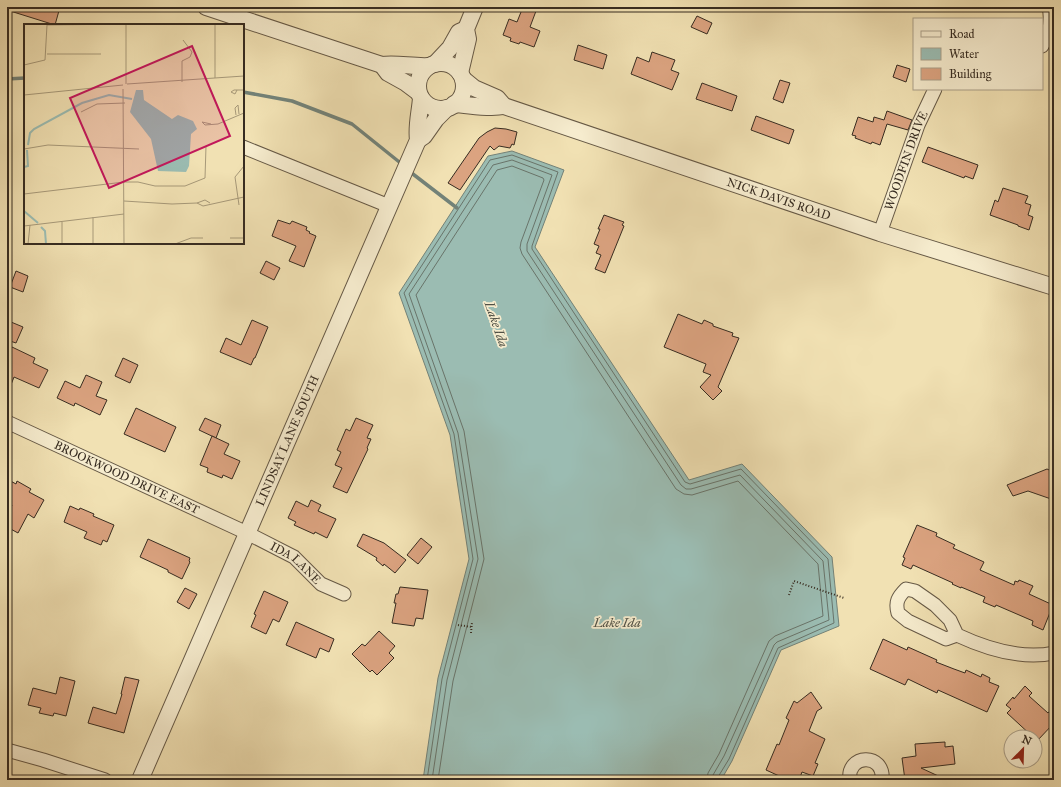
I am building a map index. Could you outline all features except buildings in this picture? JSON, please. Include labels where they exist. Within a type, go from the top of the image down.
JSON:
[{"type":"street","points":[[206,7],[382,65],[391,64],[413,67],[443,63],[450,65],[461,76]]},
{"type":"street","points":[[418,140],[424,136],[436,119],[460,99],[463,92],[461,76],[468,39],[466,29],[476,7]]},
{"type":"street","points":[[1043,44],[1050,26],[1049,7]]},
{"type":"street","points":[[420,95],[419,77],[423,71],[432,65],[450,48],[459,32],[466,29]]},
{"type":"street","points":[[382,65],[388,73],[406,83],[432,107],[440,109],[451,106]]},
{"type":"street","name":"NICK DAVIS ROAD","points":[[461,76],[474,88],[497,98],[504,106]]},
{"type":"street","name":"WOODFIN DRIVE","points":[[880,233],[918,125],[936,90]]},
{"type":"street","name":"LINDSAY LANE SOUTH","points":[[140,780],[418,140],[416,130],[420,110],[420,95]]},
{"type":"street","name":"NICK DAVIS ROAD","points":[[451,106],[469,105],[493,108],[504,106],[880,233],[1054,287]]},
{"type":"street","points":[[244,146],[389,206]]},
{"type":"street","name":"BROOKWOOD DRIVE EAST","points":[[7,422],[247,533]]},
{"type":"street","name":"IDA LANE","points":[[247,533],[294,557],[321,584],[344,594]]},
{"type":"street","points":[[957,635],[946,639],[908,621],[898,613],[896,604],[900,595],[906,589],[915,591],[935,605],[950,620],[957,635],[977,644],[1008,653],[1043,656],[1054,653]]},
{"type":"street","points":[[7,750],[44,760],[105,780]]},
{"type":"street","points":[[850,780],[851,770],[854,765],[864,760],[869,760],[879,765],[882,770],[882,780]]},
{"type":"path","points":[[789,595],[794,581],[844,598]]},
{"type":"path","points":[[471,633],[472,622]]},
{"type":"path","points":[[458,625],[472,627]]},
{"type":"water","name":"Lake Ida","points":[[512,151],[564,170],[535,247],[689,480],[742,464],[832,557],[839,626],[781,650],[732,761],[721,780],[423,780],[438,678],[469,559],[450,435],[399,293],[488,156]]},
{"type":"waterway","points":[[7,79],[24,78]]},
{"type":"waterway","points":[[244,92],[292,101],[352,124],[403,165]]},
{"type":"waterway","points":[[409,171],[457,208]]}]
